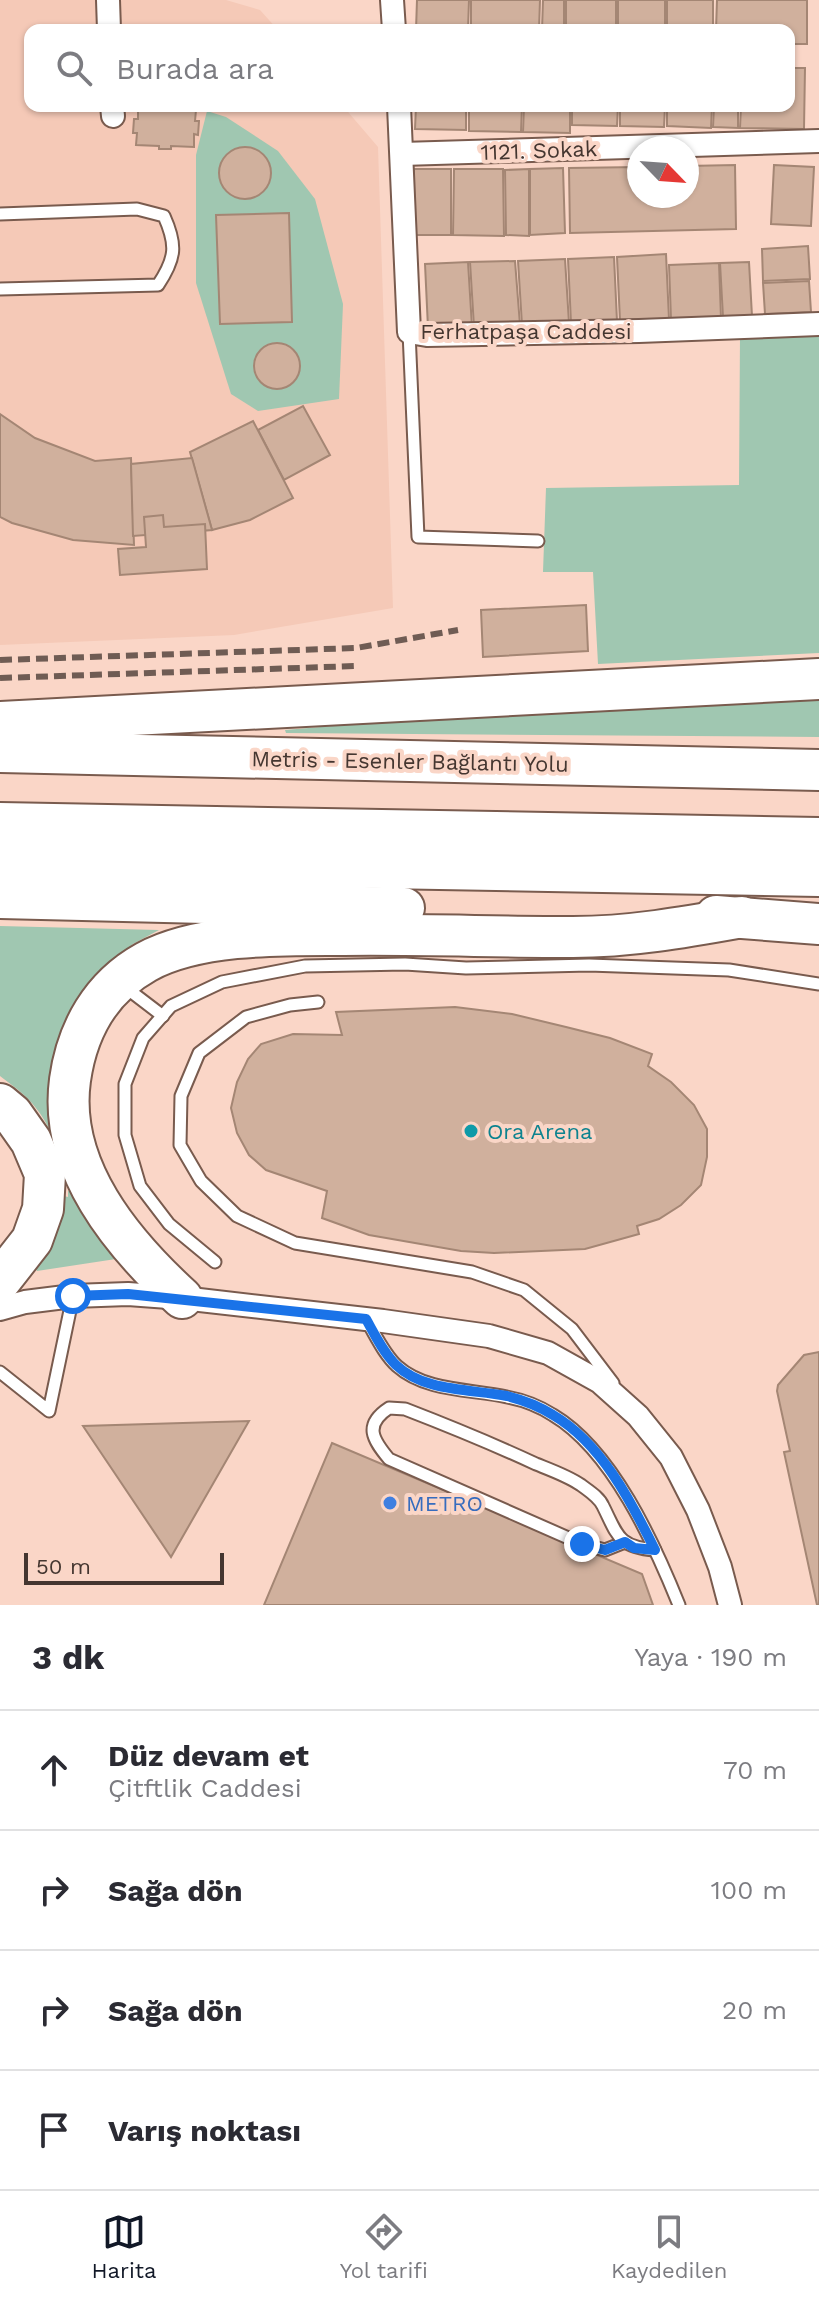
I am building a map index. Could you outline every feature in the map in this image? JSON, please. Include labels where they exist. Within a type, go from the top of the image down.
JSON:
[{"type":"highway","points":[[0,722],[819,679]]},
{"type":"highway","name":"Metris - Esenler Bağlantı Yolu","points":[[0,752],[819,770]]},
{"type":"highway","points":[[0,823],[819,838]]},
{"type":"highway","points":[[0,861],[819,876]]},
{"type":"highway","points":[[0,898],[742,917],[819,924]]},
{"type":"highway","points":[[182,1298],[154,1273],[102,1208],[88,1182],[70,1120],[73,1059],[83,1031],[99,1002],[117,981],[146,962],[172,951],[256,937],[425,934],[576,937],[650,934],[742,917]]},
{"type":"highway","points":[[0,1104],[12,1114],[31,1141],[45,1174],[43,1209],[32,1240],[0,1281]]},
{"type":"street","points":[[108,0],[109,24]]},
{"type":"street","points":[[392,0],[394,24]]},
{"type":"street","name":"Ferhatpaşa Caddesi","points":[[399,112],[409,332],[427,335],[639,331],[819,324]]},
{"type":"street","name":"1121. Sokak","points":[[402,154],[819,141]]},
{"type":"street","points":[[0,1309],[25,1302],[73,1296],[128,1294],[182,1298],[489,1336],[548,1353],[600,1382],[638,1416],[671,1457],[698,1510],[720,1567],[730,1605]]},
{"type":"lane","points":[[0,214],[137,209],[164,216],[173,238],[172,265],[158,285],[0,289]]},
{"type":"lane","points":[[409,332],[418,537],[538,541]]},
{"type":"lane","points":[[215,1262],[169,1224],[140,1186],[125,1135],[125,1084],[143,1038],[171,1006],[222,982],[305,966],[405,964],[466,968],[589,965],[729,970],[819,984]]},
{"type":"lane","points":[[117,981],[163,1016]]},
{"type":"lane","points":[[318,1002],[290,1005],[246,1017],[199,1053],[181,1096],[180,1145],[201,1181],[237,1216],[295,1243],[472,1272],[524,1290],[572,1329],[638,1416]]},
{"type":"lane","points":[[0,1372],[49,1411],[73,1296]]},
{"type":"lane","points":[[366,1319],[382,1348],[397,1366],[412,1377],[432,1384],[509,1397],[552,1414],[571,1428],[599,1457],[628,1500],[655,1550],[679,1605]]},
{"type":"lane","points":[[625,1542],[605,1550],[582,1544],[389,1459],[374,1442],[373,1430],[377,1417],[389,1408],[405,1409],[492,1443],[576,1482],[603,1505],[612,1528],[625,1542],[634,1548],[655,1550]]},
{"type":"shaded area","points":[[0,0],[226,0],[260,10],[273,24],[24,24],[24,112],[348,112],[378,147],[393,608],[234,635],[0,645]]},
{"type":"green space","points":[[207,112],[226,117],[278,151],[315,199],[343,304],[339,399],[258,411],[231,394],[196,283],[196,155]]},
{"type":"green space","points":[[740,336],[819,336],[819,653],[598,664],[593,572],[543,572],[546,488],[739,485]]},
{"type":"green space","points":[[819,693],[819,737],[286,733],[285,730],[593,704]]},
{"type":"green space","points":[[0,926],[159,930],[133,944],[109,963],[86,990],[57,1129],[50,1131],[29,1100],[0,1076]]},
{"type":"green space","points":[[79,1188],[129,1257],[37,1271],[56,1235],[64,1196],[68,1197],[68,1191]]},
{"type":"building","points":[[417,0],[469,0],[468,24],[416,24]]},
{"type":"building","points":[[471,0],[540,0],[539,24],[471,24]]},
{"type":"building","points":[[543,0],[564,0],[564,24],[542,24]]},
{"type":"building","points":[[566,0],[616,0],[616,24],[566,24]]},
{"type":"building","points":[[618,0],[665,0],[665,24],[618,24]]},
{"type":"building","points":[[667,0],[713,0],[713,24],[667,24]]},
{"type":"building","points":[[717,0],[807,0],[807,44],[795,44],[795,24],[716,24]]},
{"type":"building","points":[[795,68],[805,68],[804,129],[740,128],[741,112],[795,112]]},
{"type":"building","points":[[138,112],[196,112],[195,121],[199,121],[198,135],[194,134],[194,147],[159,149],[159,146],[136,145],[134,119],[138,119]]},
{"type":"building","points":[[416,112],[466,112],[466,130],[415,129]]},
{"type":"building","points":[[469,112],[522,112],[521,132],[469,131]]},
{"type":"building","points":[[524,112],[570,112],[570,133],[523,132]]},
{"type":"building","points":[[572,112],[618,112],[617,126],[572,125]]},
{"type":"building","points":[[620,112],[665,112],[664,127],[620,126]]},
{"type":"building","points":[[667,112],[712,112],[711,128],[667,126]]},
{"type":"building","points":[[714,112],[738,112],[738,128],[713,127]]},
{"type":"building","points":[[245,147],[263,155],[271,173],[263,191],[245,199],[227,191],[219,173],[227,155]]},
{"type":"building","points":[[735,165],[736,229],[570,233],[569,168],[627,167],[627,208],[699,208],[699,166]]},
{"type":"building","points":[[774,165],[814,167],[811,226],[771,224]]},
{"type":"building","points":[[563,168],[565,233],[530,235],[530,169]]},
{"type":"building","points":[[414,169],[451,169],[451,235],[414,235]]},
{"type":"building","points":[[454,169],[503,169],[504,236],[453,235]]},
{"type":"building","points":[[529,169],[529,236],[506,235],[505,170]]},
{"type":"building","points":[[289,213],[292,322],[220,324],[216,215]]},
{"type":"building","points":[[808,246],[810,279],[763,281],[762,249]]},
{"type":"building","points":[[666,254],[669,319],[620,321],[617,257]]},
{"type":"building","points":[[614,257],[617,321],[571,323],[568,259]]},
{"type":"building","points":[[565,259],[569,323],[522,325],[518,261]]},
{"type":"building","points":[[515,261],[520,325],[474,327],[470,262]]},
{"type":"building","points":[[468,262],[472,327],[428,328],[425,264]]},
{"type":"building","points":[[749,262],[752,316],[723,317],[720,263]]},
{"type":"building","points":[[719,263],[721,318],[671,319],[669,265]]},
{"type":"building","points":[[809,281],[811,312],[765,314],[763,283]]},
{"type":"building","points":[[277,343],[293,350],[300,366],[293,382],[277,389],[261,382],[254,366],[261,350]]},
{"type":"building","points":[[303,406],[330,455],[284,480],[258,430]]},
{"type":"building","points":[[0,414],[35,438],[95,461],[131,458],[134,545],[73,540],[0,517]]},
{"type":"building","points":[[253,421],[293,498],[250,520],[212,530],[190,452]]},
{"type":"building","points":[[192,458],[212,530],[133,536],[131,464]]},
{"type":"building","points":[[163,515],[164,527],[205,524],[207,569],[120,575],[118,549],[146,547],[144,517]]},
{"type":"building","points":[[586,605],[588,651],[483,657],[481,610]]},
{"type":"building","name":"Ora Arena","points":[[455,1007],[512,1014],[610,1038],[652,1054],[648,1066],[671,1082],[694,1105],[707,1129],[707,1157],[701,1185],[681,1205],[659,1219],[637,1226],[639,1234],[585,1249],[494,1253],[461,1251],[369,1235],[322,1218],[327,1191],[266,1170],[249,1155],[237,1133],[231,1108],[237,1082],[248,1059],[261,1044],[293,1034],[342,1035],[336,1012]]},
{"type":"building","points":[[819,1352],[817,1605],[784,1452],[790,1451],[777,1391],[778,1385],[804,1355]]},
{"type":"building","points":[[249,1421],[171,1557],[83,1426]]},
{"type":"building","name":"METRO","points":[[332,1443],[642,1574],[653,1605],[264,1605]]},
{"type":"railway","points":[[0,660],[356,648],[458,630]]},
{"type":"railway","points":[[0,678],[356,666]]},
{"type":"place","name":"Ora Arena","points":[[471,1131]]},
{"type":"place","name":"METRO","points":[[390,1503]]},
{"type":"route","points":[[73,1296],[128,1294],[182,1298],[366,1319],[382,1348],[397,1366],[412,1377],[432,1384],[509,1397],[531,1404],[552,1414],[588,1444],[628,1500],[655,1550],[634,1548],[625,1542],[605,1550],[582,1544]]}]
